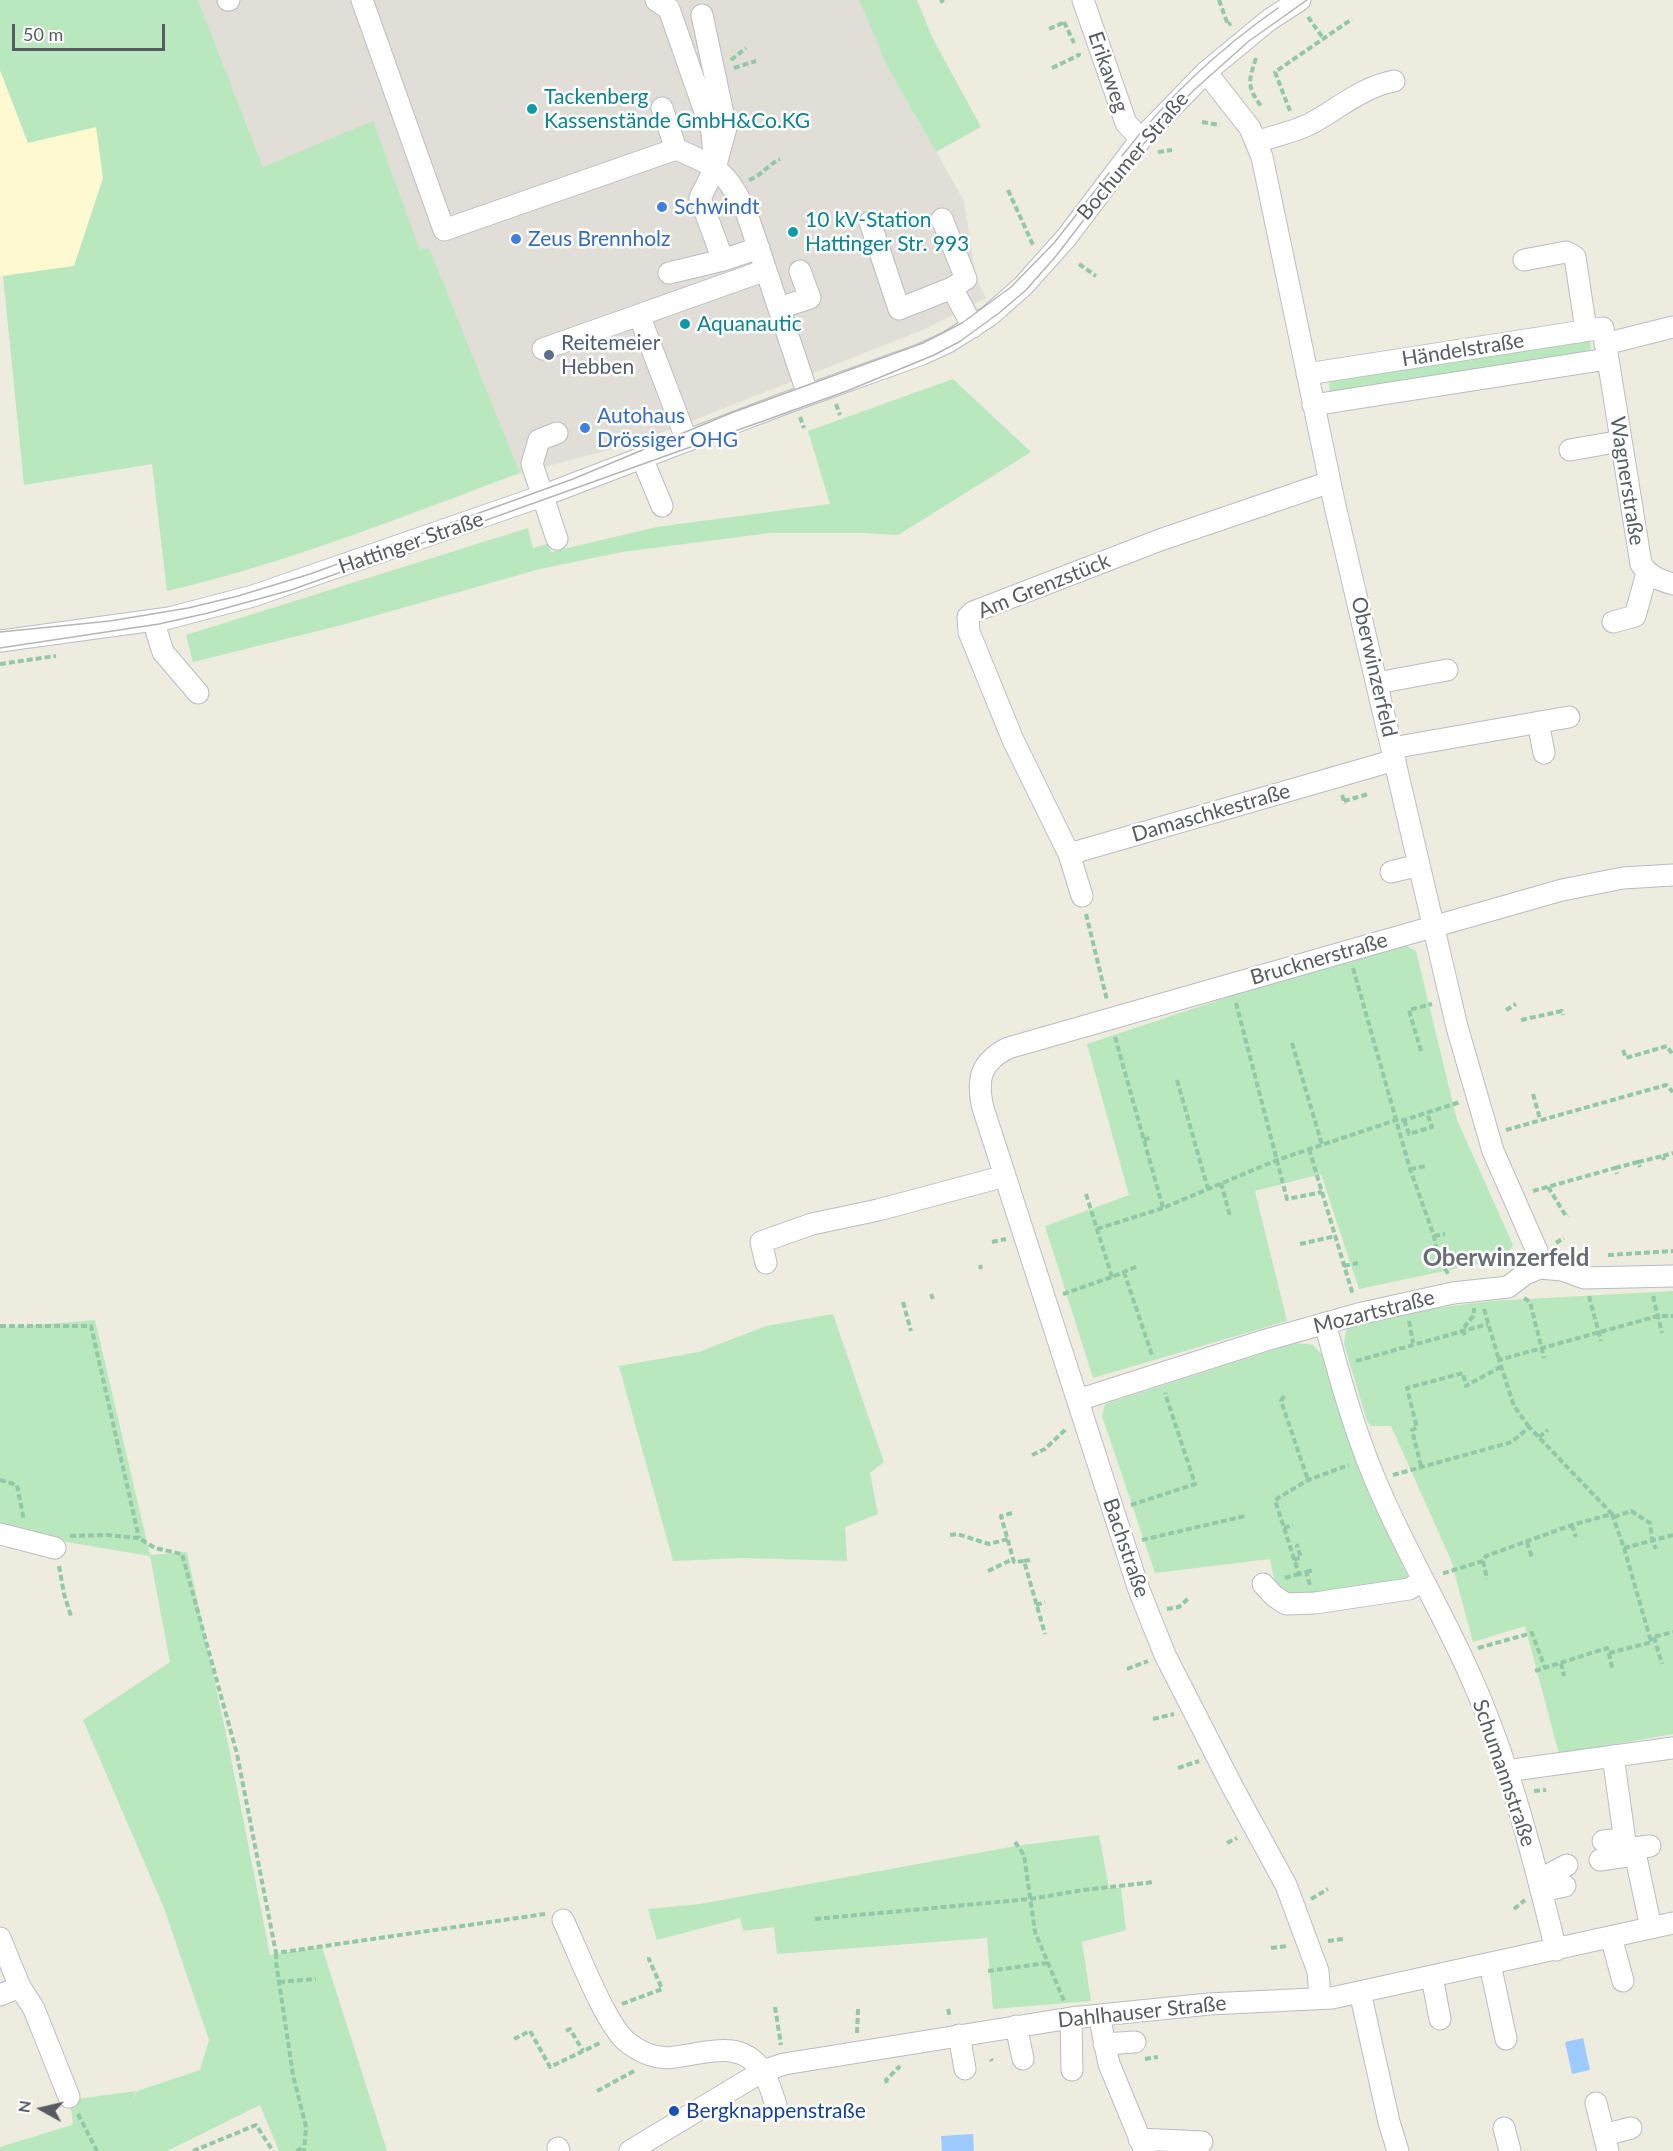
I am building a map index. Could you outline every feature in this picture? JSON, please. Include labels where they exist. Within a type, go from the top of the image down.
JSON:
[{"type":"street","points":[[362,0],[444,230],[676,149]]},
{"type":"street","points":[[656,0],[669,9],[693,75],[712,132],[715,168]]},
{"type":"street","name":"Erikaweg","points":[[1083,0],[1126,123],[1149,146]]},
{"type":"street","name":"Bochumer Straße","points":[[1006,303],[1048,260],[1149,146],[1206,72],[1275,15],[1304,8]]},
{"type":"street","points":[[702,15],[726,128],[715,168],[700,198],[723,260]]},
{"type":"street","name":"Oberwinzerfeld","points":[[1206,72],[1242,116],[1257,142],[1266,173],[1330,482],[1450,999],[1488,1136],[1500,1170],[1537,1251],[1540,1268]]},
{"type":"street","points":[[1257,142],[1310,124],[1372,87],[1394,81]]},
{"type":"street","points":[[662,108],[676,149],[715,168],[734,186],[747,214],[808,395]]},
{"type":"street","points":[[870,222],[900,309],[952,288],[966,279],[942,219]]},
{"type":"street","points":[[669,273],[723,260],[759,248]]},
{"type":"street","points":[[1524,260],[1566,252],[1575,257],[1586,330],[1603,328],[1606,352]]},
{"type":"street","points":[[543,349],[766,270]]},
{"type":"street","points":[[779,308],[810,298],[800,271]]},
{"type":"street","points":[[952,288],[973,327]]},
{"type":"street","name":"Hattinger Straße","points":[[0,637],[153,620],[253,596],[542,496],[922,354],[973,327],[1006,303]]},
{"type":"street","points":[[639,315],[687,441]]},
{"type":"street","name":"Händelstraße","points":[[1313,405],[1606,352],[1673,327]]},
{"type":"street","name":"Händelstraße","points":[[1307,374],[1586,330]]},
{"type":"street","name":"Wagnerstraße","points":[[1606,352],[1641,564],[1647,573],[1656,579],[1673,584]]},
{"type":"street","points":[[556,539],[532,464],[539,440],[557,433]]},
{"type":"street","points":[[1570,450],[1621,441]]},
{"type":"street","points":[[642,458],[662,506]]},
{"type":"street","name":"Am Grenzstück","points":[[1069,854],[1013,740],[969,632],[968,616],[973,612],[1150,543],[1330,482]]},
{"type":"street","points":[[1613,622],[1635,616],[1647,573]]},
{"type":"street","points":[[153,620],[163,652],[198,693]]},
{"type":"street","points":[[1377,683],[1447,670]]},
{"type":"street","name":"Damaschkestraße","points":[[1069,854],[1394,754],[1569,717]]},
{"type":"street","points":[[1538,722],[1544,753]]},
{"type":"street","points":[[1069,854],[1082,896]]},
{"type":"street","points":[[1391,872],[1419,865]]},
{"type":"street","name":"Brucknerstraße","points":[[980,1078],[992,1057],[1008,1048],[1597,882],[1645,875],[1673,875]]},
{"type":"street","name":"Bachstraße","points":[[980,1078],[979,1092],[983,1107],[1124,1545],[1165,1654],[1233,1788],[1286,1885],[1318,1971],[1320,1998]]},
{"type":"street","points":[[766,1263],[761,1242],[812,1224],[878,1210],[1005,1176]]},
{"type":"street","points":[[1540,1268],[1562,1270],[1584,1278],[1673,1276]]},
{"type":"street","name":"Mozartstraße","points":[[1080,1406],[1159,1374],[1325,1323],[1453,1293],[1508,1287],[1540,1268]]},
{"type":"street","name":"Schumannstraße","points":[[1325,1323],[1337,1367],[1343,1411],[1367,1458],[1375,1480],[1392,1498],[1423,1569],[1440,1599],[1483,1706],[1506,1771],[1540,1885],[1556,1950]]},
{"type":"street","points":[[0,1534],[43,1545]]},
{"type":"street","points":[[1263,1584],[1286,1604],[1315,1603],[1409,1589],[1423,1569]]},
{"type":"street","points":[[1506,1771],[1614,1762],[1673,1748]]},
{"type":"street","points":[[1593,1772],[1614,1762]]},
{"type":"street","points":[[1602,1850],[1624,1839],[1614,1762]]},
{"type":"street","points":[[1650,1846],[1634,1848],[1651,1928]]},
{"type":"street","points":[[1540,1885],[1567,1865]]},
{"type":"street","points":[[1540,1885],[1565,1886]]},
{"type":"street","points":[[563,1920],[619,2034],[643,2052],[660,2057],[673,2058],[714,2050],[732,2050],[748,2055],[763,2071],[776,2105]]},
{"type":"street","name":"Dahlhauser Straße","points":[[630,2151],[763,2071],[784,2064],[959,2035],[1016,2048],[1071,2018],[1209,2004],[1320,1998],[1432,1977],[1673,1924]]},
{"type":"street","points":[[1611,1937],[1623,1981]]},
{"type":"street","points":[[0,1938],[20,1987],[34,2009],[69,2097]]},
{"type":"street","points":[[1491,1964],[1506,2039]]},
{"type":"street","points":[[1432,1977],[1440,2019]]},
{"type":"street","points":[[0,1995],[20,1987]]},
{"type":"street","points":[[1367,1990],[1383,2035]]},
{"type":"street","points":[[1367,1990],[1389,2122],[1398,2151]]},
{"type":"street","points":[[1099,2015],[1109,2064],[1142,2145],[1202,2142]]},
{"type":"street","points":[[1071,2018],[1072,2070]]},
{"type":"street","points":[[959,2035],[965,2068]]},
{"type":"street","points":[[1104,2044],[1135,2042]]},
{"type":"street","points":[[1603,2131],[1632,2133]]},
{"type":"path","points":[[1219,0],[1228,25]]},
{"type":"path","points":[[1304,8],[1323,38]]},
{"type":"path","points":[[1297,129],[1275,72],[1352,19]]},
{"type":"path","points":[[1052,69],[1079,55],[1064,22]]},
{"type":"path","points":[[1255,60],[1249,78],[1250,89],[1260,104]]},
{"type":"path","points":[[1207,118],[1202,122],[1219,124]]},
{"type":"path","points":[[1149,146],[1172,150]]},
{"type":"path","points":[[734,186],[757,177],[780,159]]},
{"type":"path","points":[[1008,190],[1033,245]]},
{"type":"path","points":[[1079,264],[1096,276]]},
{"type":"path","points":[[0,664],[32,660]]},
{"type":"path","points":[[1345,804],[1344,801],[1368,794]]},
{"type":"path","points":[[1082,896],[1111,1019]]},
{"type":"path","points":[[1355,974],[1410,1169],[1434,1236],[1438,1258],[1449,1274],[1453,1293]]},
{"type":"path","points":[[1421,1051],[1409,1010],[1450,999]]},
{"type":"path","points":[[1506,1010],[1516,1005]]},
{"type":"path","points":[[1521,1020],[1562,1011],[1563,1015]]},
{"type":"path","points":[[1240,1017],[1287,1199],[1322,1192]]},
{"type":"path","points":[[1292,1043],[1322,1145]]},
{"type":"path","points":[[1623,1050],[1626,1058],[1667,1046],[1673,1055]]},
{"type":"path","points":[[1118,1048],[1163,1208]]},
{"type":"path","points":[[1127,1080],[1135,1077]]},
{"type":"path","points":[[1177,1080],[1208,1189]]},
{"type":"path","points":[[1488,1136],[1539,1119],[1666,1085],[1673,1092]]},
{"type":"path","points":[[1533,1094],[1539,1119]]},
{"type":"path","points":[[1097,1229],[1163,1208],[1277,1160],[1396,1120],[1404,1120],[1478,1096]]},
{"type":"path","points":[[1404,1120],[1409,1134],[1432,1127],[1427,1113]]},
{"type":"path","points":[[1144,1140],[1152,1137]]},
{"type":"path","points":[[1309,1149],[1358,1314]]},
{"type":"path","points":[[1534,1201],[1530,1192],[1615,1168],[1639,1165],[1673,1153]]},
{"type":"path","points":[[1410,1169],[1426,1166]]},
{"type":"path","points":[[1615,1168],[1617,1174]]},
{"type":"path","points":[[1599,1173],[1600,1179]]},
{"type":"path","points":[[1582,1178],[1584,1183]]},
{"type":"path","points":[[1221,1183],[1230,1216]]},
{"type":"path","points":[[1559,1184],[1561,1190]]},
{"type":"path","points":[[1548,1187],[1566,1216],[1568,1215]]},
{"type":"path","points":[[1086,1194],[1112,1277]]},
{"type":"path","points":[[1103,1246],[1102,1234],[1104,1233]]},
{"type":"path","points":[[1434,1236],[1445,1234]]},
{"type":"path","points":[[1300,1244],[1336,1236]]},
{"type":"path","points":[[1550,1236],[1563,1250]]},
{"type":"path","points":[[1556,1243],[1564,1238]]},
{"type":"path","points":[[1602,1255],[1673,1250]]},
{"type":"path","points":[[1344,1266],[1358,1263]]},
{"type":"path","points":[[1046,1300],[1138,1266]]},
{"type":"path","points":[[1113,1511],[1195,1484],[1124,1272]]},
{"type":"path","points":[[1648,1277],[1662,1333]]},
{"type":"path","points":[[1584,1278],[1601,1341]]},
{"type":"path","points":[[1508,1287],[1530,1302],[1544,1358]]},
{"type":"path","points":[[1479,1291],[1514,1406],[1529,1427],[1613,1516],[1662,1664]]},
{"type":"path","points":[[1463,1332],[1474,1315],[1479,1291]]},
{"type":"path","points":[[903,1302],[911,1330]]},
{"type":"path","points":[[1500,1360],[1658,1316],[1673,1316]]},
{"type":"path","points":[[1337,1367],[1488,1324]]},
{"type":"path","points":[[0,1326],[91,1326],[139,1538]]},
{"type":"path","points":[[1421,1466],[1412,1430],[1417,1428],[1407,1388],[1463,1373],[1466,1386],[1502,1366]]},
{"type":"path","points":[[1284,1396],[1281,1401],[1308,1480]]},
{"type":"path","points":[[1032,1455],[1046,1449],[1080,1406]]},
{"type":"path","points":[[1375,1480],[1512,1442],[1529,1427]]},
{"type":"path","points":[[1539,1437],[1548,1430]]},
{"type":"path","points":[[1314,1570],[1299,1574],[1275,1500],[1308,1480],[1367,1458]]},
{"type":"path","points":[[0,1480],[17,1485],[43,1545],[50,1538],[108,1535],[139,1538],[155,1548],[182,1554],[237,1754],[276,1953],[293,2075],[306,2127],[304,2150],[296,2151]]},
{"type":"path","points":[[1487,1579],[1483,1562],[1486,1556],[1572,1525],[1631,1511],[1650,1523],[1652,1540],[1656,1549]]},
{"type":"path","points":[[1012,1513],[1001,1516],[1014,1562],[1030,1560]]},
{"type":"path","points":[[1124,1545],[1245,1516]]},
{"type":"path","points":[[1572,1525],[1576,1537]]},
{"type":"path","points":[[1284,1528],[1293,1526]]},
{"type":"path","points":[[950,1535],[957,1534],[989,1544],[1008,1539]]},
{"type":"path","points":[[1624,1548],[1673,1535]]},
{"type":"path","points":[[1527,1542],[1532,1558]]},
{"type":"path","points":[[1294,1560],[1301,1557],[1297,1546],[1299,1545]]},
{"type":"path","points":[[988,1571],[1013,1558]]},
{"type":"path","points":[[1024,1561],[1045,1634]]},
{"type":"path","points":[[1423,1569],[1483,1562]]},
{"type":"path","points":[[1306,1572],[1315,1603]]},
{"type":"path","points":[[64,1589],[71,1616]]},
{"type":"path","points":[[1036,1605],[1045,1602]]},
{"type":"path","points":[[1652,1638],[1673,1632]]},
{"type":"path","points":[[1460,1653],[1532,1633],[1545,1668]]},
{"type":"path","points":[[1609,1653],[1652,1642],[1652,1638]]},
{"type":"path","points":[[1535,1671],[1607,1648],[1612,1668]]},
{"type":"path","points":[[1561,1663],[1564,1676]]},
{"type":"path","points":[[1127,1669],[1132,1667]]},
{"type":"path","points":[[1178,1768],[1185,1766]]},
{"type":"path","points":[[1015,1842],[1024,1855],[1035,1932],[1071,2018]]},
{"type":"path","points":[[815,1920],[1030,1899],[1154,1882]]},
{"type":"path","points":[[1317,1895],[1328,1889]]},
{"type":"path","points":[[276,1953],[555,1913],[563,1920]]},
{"type":"path","points":[[606,2010],[662,1989],[647,1959]]},
{"type":"path","points":[[988,1971],[1047,1963]]},
{"type":"path","points":[[279,1982],[316,1979]]},
{"type":"path","points":[[775,2007],[784,2064]]},
{"type":"path","points":[[566,2031],[570,2029],[583,2051]]},
{"type":"path","points":[[514,2039],[530,2031],[550,2067],[619,2034]]},
{"type":"path","points":[[597,2091],[660,2057]]},
{"type":"path","points":[[887,2083],[886,2080],[905,2062]]},
{"type":"path","points":[[69,2097],[97,2151]]},
{"type":"path","points":[[193,2151],[256,2125],[273,2151]]},
{"type":"shaded area","points":[[198,0],[859,0],[889,70],[964,201],[976,278],[986,298],[925,329],[633,444],[520,473],[429,248],[420,250],[373,122],[263,167]]},
{"type":"shaded area","points":[[0,70],[28,142],[96,127],[103,178],[74,266],[0,276]]},
{"type":"green space","points":[[0,0],[198,0],[263,167],[373,121],[420,250],[429,248],[520,473],[301,553],[167,591],[152,464],[24,485],[3,276],[74,266],[103,178],[96,127],[28,143],[0,70]]},
{"type":"green space","points":[[859,0],[917,0],[932,37],[981,127],[936,152],[889,70]]},
{"type":"green space","points":[[1584,338],[1590,341],[1591,349],[1588,354],[1336,397],[1330,391],[1329,383],[1333,378]]},
{"type":"green space","points":[[953,379],[1031,452],[898,535],[770,533],[622,552],[540,569],[342,625],[193,662],[186,635],[528,528],[533,548],[547,544],[551,552],[657,527],[830,504],[808,431]]},
{"type":"green space","points":[[1407,946],[1416,951],[1457,1120],[1513,1245],[1506,1258],[1359,1289],[1321,1174],[1255,1191],[1287,1321],[1093,1378],[1045,1226],[1129,1195],[1087,1044],[1240,993]]},
{"type":"green space","points":[[1673,1291],[1673,1734],[1559,1754],[1525,1626],[1473,1642],[1451,1560],[1391,1426],[1371,1426],[1367,1421],[1344,1344],[1347,1325],[1421,1310],[1491,1301]]},
{"type":"green space","points":[[833,1314],[884,1462],[870,1473],[878,1514],[845,1527],[847,1561],[743,1558],[673,1561],[619,1366],[699,1352],[766,1326]]},
{"type":"green space","points":[[95,1320],[150,1555],[187,1552],[270,1955],[322,1947],[387,2151],[279,2151],[260,2105],[167,2151],[0,2151],[0,2147],[72,2125],[70,2100],[136,2091],[129,2106],[137,2091],[200,2070],[209,2040],[164,1908],[83,1720],[170,1662],[150,1556],[0,1528],[0,1328]]},
{"type":"green space","points":[[1295,1343],[1313,1345],[1323,1356],[1360,1470],[1409,1579],[1288,1597],[1275,1584],[1270,1559],[1155,1573],[1102,1416],[1105,1404]]},
{"type":"green space","points":[[1099,1835],[1109,1888],[1121,1888],[1126,1930],[1082,1942],[1091,2001],[993,2009],[987,1938],[777,1954],[774,1927],[743,1931],[740,1918],[657,1940],[648,1909],[700,1904],[1016,1846]]},
{"type":"water","points":[[1583,2038],[1590,2070],[1572,2074],[1565,2042]]},
{"type":"water","points":[[973,2134],[974,2151],[942,2151],[941,2136]]},
{"type":"tram line","points":[[0,648],[159,624],[291,590],[847,391],[934,355],[959,342],[1026,290],[1056,256],[1133,156],[1160,125],[1194,90],[1249,41],[1307,0]]},
{"type":"tram line","points":[[1122,156],[1194,76],[1235,40],[1278,8]]},
{"type":"tram line","points":[[0,632],[110,621],[188,608],[238,596],[310,574],[573,479],[731,413],[923,343],[962,323],[1011,287],[1054,243],[1109,173]]},
{"type":"place","name":"Tackenberg Kassenstände GmbH&Co.KG","points":[[532,109]]},
{"type":"place","name":"Schwindt","points":[[662,207]]},
{"type":"place","name":"10 kV-Station Hattinger Str. 993","points":[[793,232]]},
{"type":"place","name":"Zeus Brennholz","points":[[516,239]]},
{"type":"place","name":"Aquanautic","points":[[685,324]]},
{"type":"place","name":"Reitemeier Hebben","points":[[549,355]]},
{"type":"place","name":"Autohaus Drössiger OHG","points":[[585,428]]},
{"type":"place","name":"Bergknappenstraße","points":[[674,2111]]},
{"type":"district","name":"Oberwinzerfeld","points":[[1506,1258]]}]
